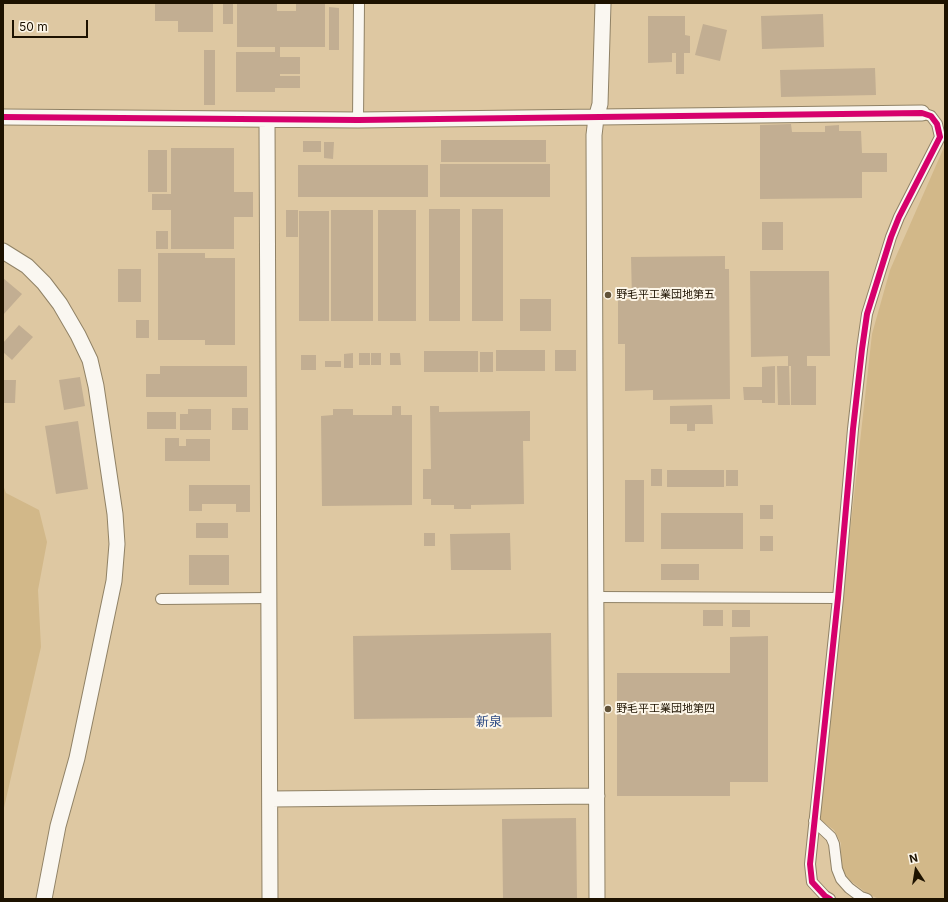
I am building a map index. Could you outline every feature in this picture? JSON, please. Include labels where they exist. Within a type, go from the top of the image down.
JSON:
[{"type":"street","points":[[358,120],[359,3]]},
{"type":"street","points":[[597,899],[594,135],[596,118],[600,104],[603,3]]},
{"type":"street","points":[[3,117],[358,120],[922,113],[931,116],[937,124],[940,137],[899,217],[894,230],[880,269],[867,314],[862,349],[810,864],[812,882],[825,896],[830,899]]},
{"type":"street","points":[[267,120],[270,899]]},
{"type":"street","points":[[3,251],[27,266],[44,283],[64,310],[90,360],[96,386],[115,514],[117,544],[114,581],[104,621],[77,758],[58,826],[44,899]]},
{"type":"street","points":[[596,596],[838,598]]},
{"type":"street","points":[[161,599],[270,598]]},
{"type":"street","points":[[270,799],[597,796]]},
{"type":"street","points":[[814,821],[831,837],[834,844],[837,869],[842,879],[849,888],[867,899]]},
{"type":"shaded area","points":[[945,145],[945,899],[879,899],[868,894],[851,881],[844,873],[841,863],[841,843],[834,830],[818,820],[872,334],[890,270]]},
{"type":"shaded area","points":[[3,485],[6,493],[39,510],[47,542],[38,590],[41,647],[3,812]]},
{"type":"building","points":[[155,3],[213,3],[213,32],[178,32],[178,21],[155,21]]},
{"type":"building","points":[[223,3],[233,3],[233,24],[223,24]]},
{"type":"building","points":[[237,3],[277,3],[277,11],[296,11],[296,3],[325,3],[325,47],[280,47],[280,57],[300,57],[300,74],[280,74],[280,76],[300,76],[300,88],[275,88],[275,92],[236,92],[236,52],[275,52],[275,47],[237,47]]},
{"type":"building","points":[[329,7],[339,8],[339,50],[329,50]]},
{"type":"building","points":[[823,14],[824,47],[762,49],[761,16]]},
{"type":"building","points":[[648,16],[685,16],[685,35],[690,36],[690,53],[684,53],[684,74],[676,74],[676,53],[672,53],[672,62],[648,63]]},
{"type":"building","points":[[703,24],[727,30],[720,61],[695,55]]},
{"type":"building","points":[[204,50],[215,50],[215,105],[204,105]]},
{"type":"building","points":[[875,68],[876,95],[781,97],[780,70]]},
{"type":"building","points":[[791,124],[792,132],[825,132],[825,126],[839,125],[839,131],[861,131],[862,153],[887,153],[887,172],[862,172],[862,198],[760,199],[760,125]]},
{"type":"building","points":[[441,140],[546,140],[546,162],[441,162]]},
{"type":"building","points":[[303,141],[321,141],[321,152],[303,152]]},
{"type":"building","points":[[324,142],[334,142],[333,159],[324,158]]},
{"type":"building","points":[[171,148],[234,148],[234,192],[253,192],[253,217],[234,217],[234,249],[171,249],[171,210],[152,210],[152,194],[171,194]]},
{"type":"building","points":[[148,150],[167,150],[167,192],[148,192]]},
{"type":"building","points":[[440,164],[550,164],[550,197],[440,197]]},
{"type":"building","points":[[298,165],[428,165],[428,197],[298,197]]},
{"type":"building","points":[[429,209],[460,209],[460,321],[429,321]]},
{"type":"building","points":[[472,209],[503,209],[503,321],[472,321]]},
{"type":"building","points":[[286,210],[298,210],[298,237],[286,237]]},
{"type":"building","points":[[331,210],[373,210],[373,321],[331,321]]},
{"type":"building","points":[[378,210],[416,210],[416,321],[378,321]]},
{"type":"building","points":[[299,211],[329,211],[329,321],[299,321]]},
{"type":"building","points":[[762,222],[783,222],[783,250],[762,250]]},
{"type":"building","points":[[156,231],[168,231],[168,249],[156,249]]},
{"type":"building","points":[[158,253],[205,253],[205,258],[235,258],[235,345],[205,345],[205,340],[158,340]]},
{"type":"building","points":[[725,256],[725,269],[729,269],[730,399],[653,400],[653,390],[625,391],[625,344],[618,344],[618,300],[632,300],[631,257]]},
{"type":"building","points":[[118,269],[141,269],[141,302],[118,302]]},
{"type":"building","points":[[750,271],[829,271],[830,356],[807,356],[807,366],[816,366],[816,405],[791,405],[791,366],[789,366],[790,405],[778,405],[777,366],[788,366],[788,356],[751,357]]},
{"type":"building","points":[[3,278],[22,294],[3,315]]},
{"type":"building","points":[[520,299],[551,299],[551,331],[520,331]]},
{"type":"building","points":[[136,320],[149,320],[149,338],[136,338]]},
{"type":"building","points":[[19,325],[33,337],[12,360],[3,352],[3,343]]},
{"type":"building","points":[[496,350],[545,350],[545,371],[496,371]]},
{"type":"building","points":[[555,350],[576,350],[576,371],[555,371]]},
{"type":"building","points":[[424,351],[478,351],[478,372],[424,372]]},
{"type":"building","points":[[480,352],[493,352],[493,372],[480,372]]},
{"type":"building","points":[[353,353],[353,368],[344,368],[344,354]]},
{"type":"building","points":[[359,353],[370,353],[370,365],[359,365]]},
{"type":"building","points":[[371,353],[381,353],[381,365],[371,365]]},
{"type":"building","points":[[390,353],[400,353],[401,365],[390,365]]},
{"type":"building","points":[[301,355],[316,355],[316,370],[301,370]]},
{"type":"building","points":[[325,361],[341,361],[341,367],[325,367]]},
{"type":"building","points":[[160,366],[247,366],[247,397],[146,397],[146,374],[160,374]]},
{"type":"building","points":[[775,366],[775,403],[762,403],[762,400],[744,400],[743,387],[762,387],[762,367]]},
{"type":"building","points":[[80,377],[85,406],[64,410],[59,380]]},
{"type":"building","points":[[3,380],[16,380],[15,403],[3,403]]},
{"type":"building","points":[[712,405],[713,424],[695,424],[695,431],[687,431],[687,424],[670,424],[670,406]]},
{"type":"building","points":[[392,406],[401,406],[401,415],[412,415],[412,505],[322,506],[321,416],[333,415],[333,409],[353,409],[353,415],[392,415]]},
{"type":"building","points":[[430,406],[439,406],[439,412],[530,411],[530,441],[523,441],[524,504],[471,505],[471,509],[454,509],[454,505],[431,505],[431,499],[423,499],[423,469],[431,469]]},
{"type":"building","points":[[232,408],[248,408],[248,430],[232,430]]},
{"type":"building","points":[[188,409],[211,409],[211,430],[180,430],[180,414],[188,414]]},
{"type":"building","points":[[147,412],[176,412],[176,429],[147,429]]},
{"type":"building","points":[[78,421],[88,489],[56,494],[45,426]]},
{"type":"building","points":[[165,438],[179,438],[179,446],[186,446],[186,439],[210,439],[210,461],[165,461]]},
{"type":"building","points":[[651,469],[662,469],[662,486],[651,486]]},
{"type":"building","points":[[667,470],[724,470],[724,487],[667,487]]},
{"type":"building","points":[[726,470],[738,470],[738,486],[726,486]]},
{"type":"building","points":[[625,480],[644,480],[644,542],[625,542]]},
{"type":"building","points":[[189,485],[250,485],[250,512],[236,512],[236,504],[202,504],[202,511],[189,511]]},
{"type":"building","points":[[760,505],[773,505],[773,519],[760,519]]},
{"type":"building","points":[[661,513],[743,513],[743,549],[661,549]]},
{"type":"building","points":[[196,523],[228,523],[228,538],[196,538]]},
{"type":"building","points":[[424,533],[435,533],[435,546],[424,546]]},
{"type":"building","points":[[510,533],[511,570],[451,570],[450,534]]},
{"type":"building","points":[[760,536],[773,536],[773,551],[760,551]]},
{"type":"building","points":[[189,555],[229,555],[229,585],[189,585]]},
{"type":"building","points":[[661,564],[699,564],[699,580],[661,580]]},
{"type":"building","points":[[703,610],[723,610],[723,626],[703,626]]},
{"type":"building","points":[[732,610],[750,610],[750,627],[732,627]]},
{"type":"building","points":[[551,633],[552,717],[354,719],[353,636]]},
{"type":"building","points":[[768,636],[768,782],[730,782],[730,796],[617,796],[617,673],[730,673],[730,637]]},
{"type":"building","points":[[576,818],[577,899],[503,899],[502,819]]},
{"type":"cycle path","points":[[3,117],[358,120],[922,113],[931,116],[937,124],[940,137],[899,217],[891,237],[867,314],[862,349],[810,864],[812,882],[825,896],[830,899]]},
{"type":"place","name":"野毛平工業団地第五","points":[[608,295]]},
{"type":"place","name":"野毛平工業団地第四","points":[[608,709]]},
{"type":"district","name":"新泉","points":[[489,722]]}]
